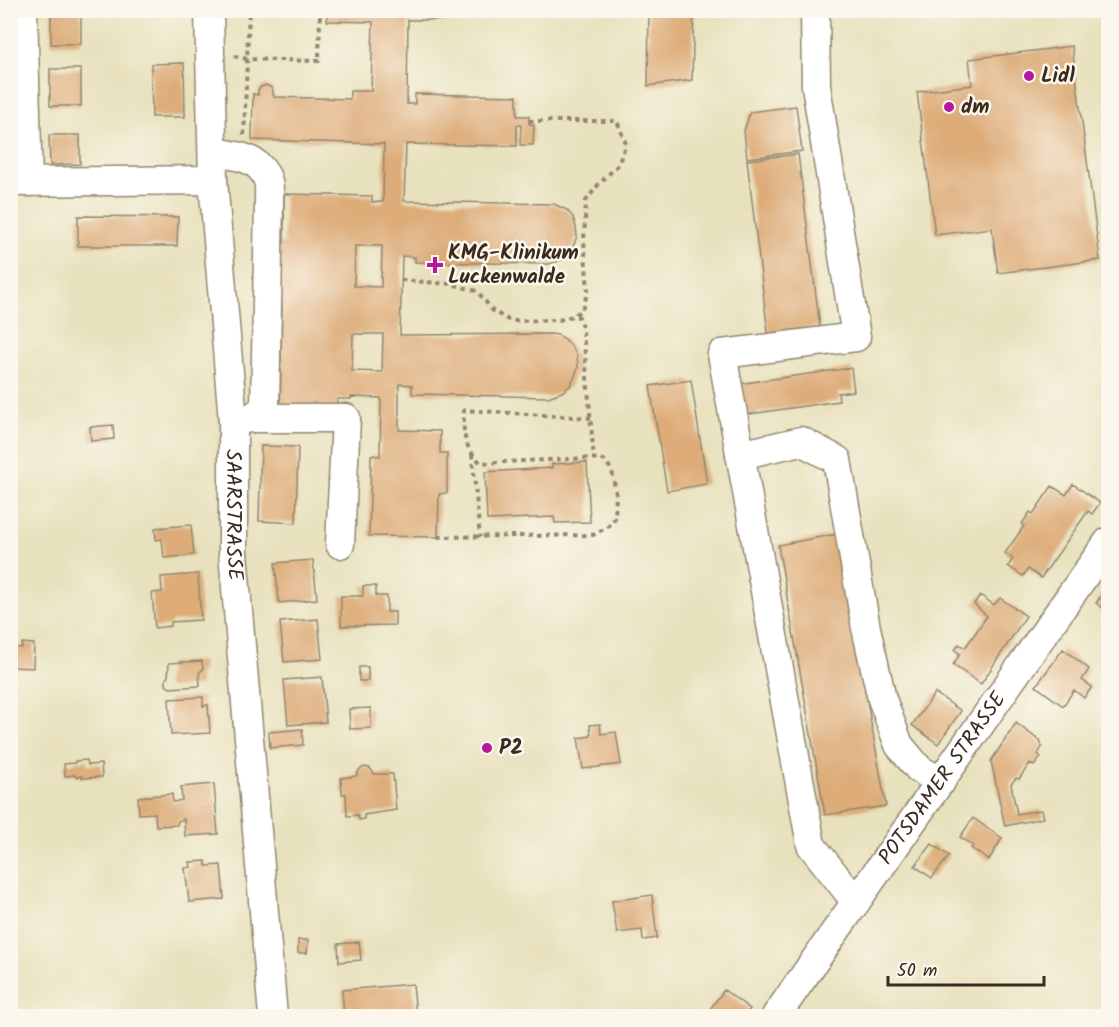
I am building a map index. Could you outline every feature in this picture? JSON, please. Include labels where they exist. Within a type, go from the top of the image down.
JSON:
[{"type":"street","points":[[23,10],[19,182],[213,180]]},
{"type":"street","name":"SAARSTRASSE","points":[[208,10],[213,180],[243,419],[233,553],[273,1017]]},
{"type":"street","points":[[815,10],[816,86],[856,337],[722,354],[811,845],[856,902]]},
{"type":"street","points":[[213,152],[243,157],[256,163],[268,179],[270,202],[266,407],[243,419]]},
{"type":"street","points":[[243,419],[346,418],[340,544]]},
{"type":"street","points":[[740,454],[801,441],[837,460],[866,628],[882,699],[899,745],[919,769],[940,782]]},
{"type":"street","name":"POTSDAMER STRASSE","points":[[776,1017],[1108,542]]},
{"type":"path","points":[[243,157],[249,10]]},
{"type":"path","points":[[210,52],[247,58],[319,61],[320,10]]},
{"type":"path","points":[[401,280],[451,284],[477,291],[493,311],[510,321],[559,320],[573,316],[582,310],[588,291],[584,240],[586,201],[618,165],[626,144],[617,121],[528,122]]},
{"type":"path","points":[[573,316],[579,317],[583,331],[594,459]]},
{"type":"path","points":[[480,537],[472,454],[463,433],[464,410],[591,418]]},
{"type":"path","points":[[438,537],[593,535],[609,526],[615,518],[616,494],[612,470],[604,460],[481,463],[472,454]]},
{"type":"building","points":[[51,10],[81,10],[81,44],[51,44]]},
{"type":"building","points":[[327,10],[452,10],[452,20],[408,20],[407,104],[415,104],[415,94],[517,96],[517,116],[529,116],[529,124],[534,125],[533,145],[520,145],[521,125],[517,125],[517,146],[406,144],[404,201],[554,204],[567,210],[573,217],[576,227],[577,236],[568,255],[550,264],[415,262],[415,257],[402,256],[400,335],[551,334],[565,339],[577,356],[578,367],[570,386],[548,397],[412,394],[412,385],[399,384],[399,430],[440,431],[440,453],[447,453],[447,493],[439,494],[438,537],[369,536],[371,455],[380,456],[381,398],[337,399],[337,415],[280,413],[281,370],[256,370],[267,362],[281,362],[282,304],[257,304],[270,242],[284,243],[284,194],[372,196],[372,202],[383,202],[384,144],[252,140],[253,94],[258,95],[261,87],[266,85],[272,88],[274,97],[350,99],[350,91],[371,91],[373,22],[327,21]],"holes":[[[355,246],[382,246],[381,287],[354,286]],[[353,334],[383,334],[382,372],[352,371]]]},
{"type":"building","points":[[649,10],[694,10],[692,80],[648,86]]},
{"type":"building","points":[[1072,46],[1100,260],[998,273],[992,228],[935,235],[917,92],[972,85],[969,59]]},
{"type":"building","points":[[184,63],[185,117],[152,117],[151,64]]},
{"type":"building","points":[[50,69],[81,69],[81,106],[50,106]]},
{"type":"building","points":[[796,106],[802,151],[747,158],[744,131],[750,112]]},
{"type":"building","points":[[49,135],[80,135],[80,164],[50,165]]},
{"type":"building","points":[[798,154],[820,327],[768,333],[747,160]]},
{"type":"building","points":[[78,216],[178,217],[177,246],[78,246]]},
{"type":"building","points":[[851,368],[854,391],[838,393],[839,401],[743,415],[738,384]]},
{"type":"building","points":[[691,380],[707,484],[667,491],[650,386]]},
{"type":"building","points":[[113,425],[114,439],[91,441],[90,427]]},
{"type":"building","points":[[261,446],[298,447],[296,523],[259,521]]},
{"type":"building","points":[[587,462],[590,522],[555,523],[554,517],[487,520],[485,472],[552,468],[552,464]]},
{"type":"building","points":[[1073,484],[1100,503],[1092,514],[1088,511],[1041,578],[1028,569],[1023,576],[1008,566],[1013,559],[1005,553],[1024,526],[1022,524],[1030,512],[1033,514],[1052,486],[1066,495]]},
{"type":"building","points":[[191,525],[194,555],[164,558],[162,539],[156,540],[155,528]]},
{"type":"building","points":[[837,534],[886,806],[825,815],[778,545]]},
{"type":"building","points":[[313,560],[317,599],[279,603],[275,563]]},
{"type":"building","points":[[198,574],[201,620],[171,622],[171,626],[155,628],[152,593],[162,592],[161,577]]},
{"type":"building","points":[[363,586],[376,586],[376,596],[387,596],[387,612],[395,612],[395,625],[341,626],[341,596],[363,596]]},
{"type":"building","points":[[1108,587],[1108,612],[1096,603]]},
{"type":"building","points":[[980,595],[994,605],[1000,598],[1026,616],[981,684],[953,665],[960,654],[955,650],[959,644],[965,648],[987,616],[974,604]]},
{"type":"building","points":[[318,619],[322,659],[284,662],[280,622]]},
{"type":"building","points":[[22,643],[34,644],[33,668],[10,667],[10,647],[22,648]]},
{"type":"building","points":[[1063,649],[1089,669],[1082,680],[1092,687],[1084,698],[1074,690],[1063,706],[1036,686]]},
{"type":"building","points":[[202,661],[203,669],[199,673],[200,686],[170,688],[166,685],[169,663]]},
{"type":"building","points":[[359,667],[368,667],[368,681],[359,681]]},
{"type":"building","points":[[322,677],[326,722],[288,725],[284,680]]},
{"type":"building","points":[[935,693],[961,711],[938,744],[912,725]]},
{"type":"building","points":[[203,697],[203,706],[208,705],[210,733],[171,735],[169,699]]},
{"type":"building","points":[[371,708],[371,728],[350,729],[349,709]]},
{"type":"building","points":[[1016,723],[1040,741],[1042,747],[1038,754],[1041,757],[1034,766],[1030,763],[1019,779],[1016,778],[1011,784],[1017,814],[1041,810],[1043,818],[1005,826],[991,761]]},
{"type":"building","points":[[600,724],[601,734],[616,732],[621,764],[583,769],[578,738],[591,736],[590,725]]},
{"type":"building","points":[[302,729],[303,745],[270,748],[269,732]]},
{"type":"building","points":[[87,760],[88,765],[101,764],[102,777],[65,776],[64,764]]},
{"type":"building","points":[[364,767],[370,768],[374,774],[393,774],[396,810],[364,815],[364,819],[359,820],[358,815],[347,816],[346,794],[342,794],[341,778],[356,776]]},
{"type":"building","points":[[214,784],[218,834],[185,836],[184,819],[178,821],[177,825],[156,826],[155,813],[139,814],[138,797],[172,794],[173,802],[182,800],[181,787]]},
{"type":"building","points":[[973,818],[1002,838],[989,860],[960,837]]},
{"type":"building","points":[[932,844],[949,856],[932,878],[915,866]]},
{"type":"building","points":[[206,861],[206,866],[221,865],[224,899],[189,902],[185,868],[191,867],[190,862]]},
{"type":"building","points":[[652,895],[657,938],[643,940],[642,930],[617,933],[612,901]]},
{"type":"building","points":[[298,940],[308,940],[307,953],[298,953]]},
{"type":"building","points":[[359,942],[361,960],[339,962],[338,944]]},
{"type":"building","points":[[413,984],[416,1016],[344,1016],[342,990]]},
{"type":"building","points":[[724,990],[750,1009],[745,1016],[705,1016]]},
{"type":"place","name":"Lidl","points":[[1029,76]]},
{"type":"place","name":"dm","points":[[949,107]]},
{"type":"place","name":"KMG-Klinikum Luckenwalde","points":[[435,265]]},
{"type":"place","name":"P2","points":[[487,748]]}]
